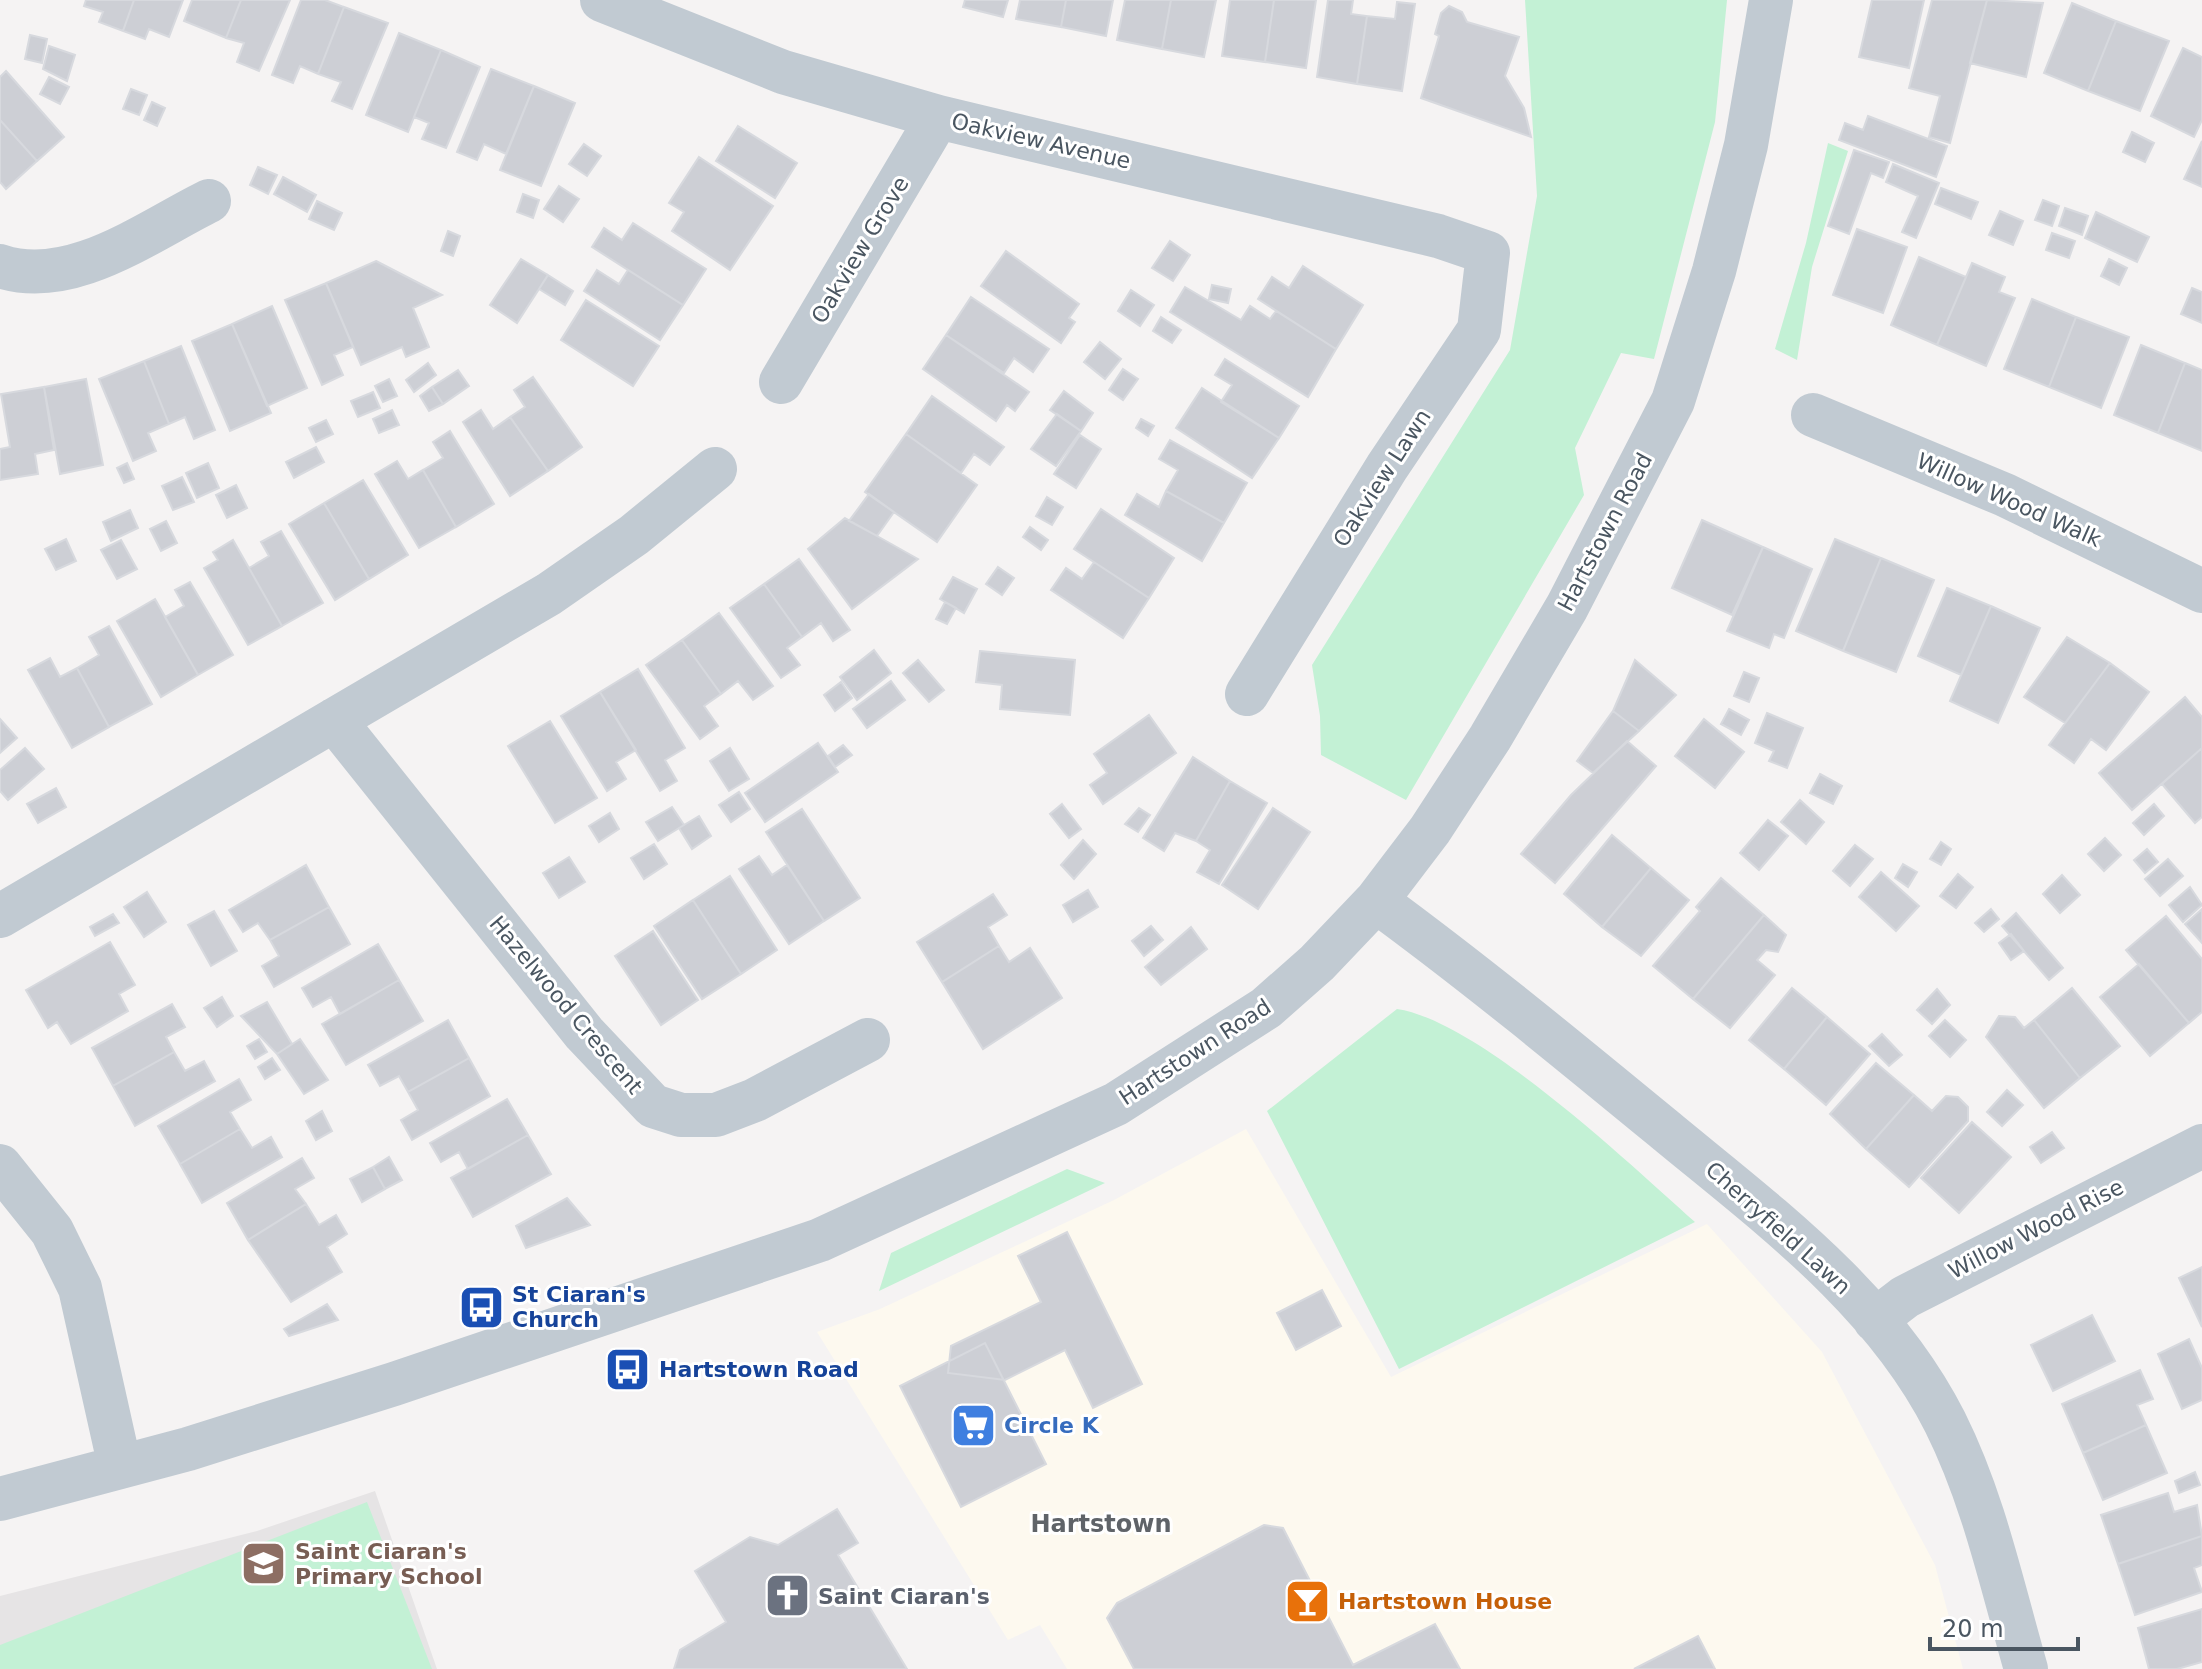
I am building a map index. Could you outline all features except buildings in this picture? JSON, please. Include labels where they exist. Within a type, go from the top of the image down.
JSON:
[{"type":"street","name":"Hartstown Road","points":[[0,1499],[120,1467],[394,1384],[820,1240],[1116,1104],[1266,1008],[1317,963],[1376,901],[1430,830],[1490,738],[1567,607],[1673,401],[1714,271],[1746,145],[1771,0]]},
{"type":"street","name":"Oakview Avenue","points":[[626,5],[783,72],[938,117],[1438,236],[1488,253]]},
{"type":"street","name":"Oakview Grove","points":[[781,382],[938,117]]},
{"type":"street","points":[[0,266],[22,272],[69,267],[102,255],[209,201]]},
{"type":"street","name":"Oakview Lawn","points":[[1247,694],[1387,467],[1479,330],[1488,253]]},
{"type":"street","name":"Willow Wood Walk","points":[[1813,415],[2005,495],[2202,591]]},
{"type":"street","points":[[0,916],[549,594],[634,535],[715,469]]},
{"type":"street","name":"Hazelwood Crescent","points":[[334,720],[584,1033],[653,1106],[681,1115],[716,1115],[755,1100],[868,1040]]},
{"type":"street","name":"Cherryfield Lawn","points":[[1376,901],[1518,1010],[1726,1181],[1833,1273],[1875,1320],[1927,1391],[1964,1464],[1983,1516],[2026,1669]]},
{"type":"street","name":"Willow Wood Rise","points":[[1875,1320],[1905,1297],[2202,1146]]},
{"type":"street","points":[[0,1166],[52,1231],[80,1288],[120,1467]]},
{"type":"shaded area","points":[[1246,1129],[1391,1377],[1707,1224],[1822,1352],[1935,1565],[1963,1669],[1067,1669],[1040,1625],[1008,1640],[817,1332],[880,1309],[1114,1200]]},
{"type":"shaded area","name":"Saint Ciaran's Primary School","points":[[375,1491],[437,1669],[0,1669],[0,1596],[257,1531]]},
{"type":"green space","points":[[1525,0],[1727,0],[1715,122],[1654,359],[1621,353],[1575,448],[1584,495],[1406,800],[1321,755],[1320,716],[1312,665],[1510,350],[1537,196]]},
{"type":"green space","points":[[1828,143],[1848,151],[1812,267],[1797,360],[1775,349],[1806,243]]},
{"type":"green space","points":[[1397,1009],[1431,1019],[1510,1066],[1594,1132],[1695,1222],[1399,1369],[1267,1111]]},
{"type":"green space","points":[[1067,1169],[1105,1183],[879,1291],[891,1253]]},
{"type":"green space","name":"Saint Ciaran's Primary School","points":[[367,1502],[432,1669],[0,1669],[0,1645]]},
{"type":"place","name":"St Ciaran's Church","points":[[481,1307]]},
{"type":"place","name":"Hartstown Road","points":[[628,1369]]},
{"type":"place","name":"Circle K","points":[[973,1425]]},
{"type":"place","name":"Saint Ciaran's Primary School","points":[[264,1564]]},
{"type":"place","name":"Saint Ciaran's","points":[[787,1596]]},
{"type":"place","name":"Hartstown House","points":[[1307,1601]]},
{"type":"district","name":"Hartstown","points":[[1101,1524]]}]
